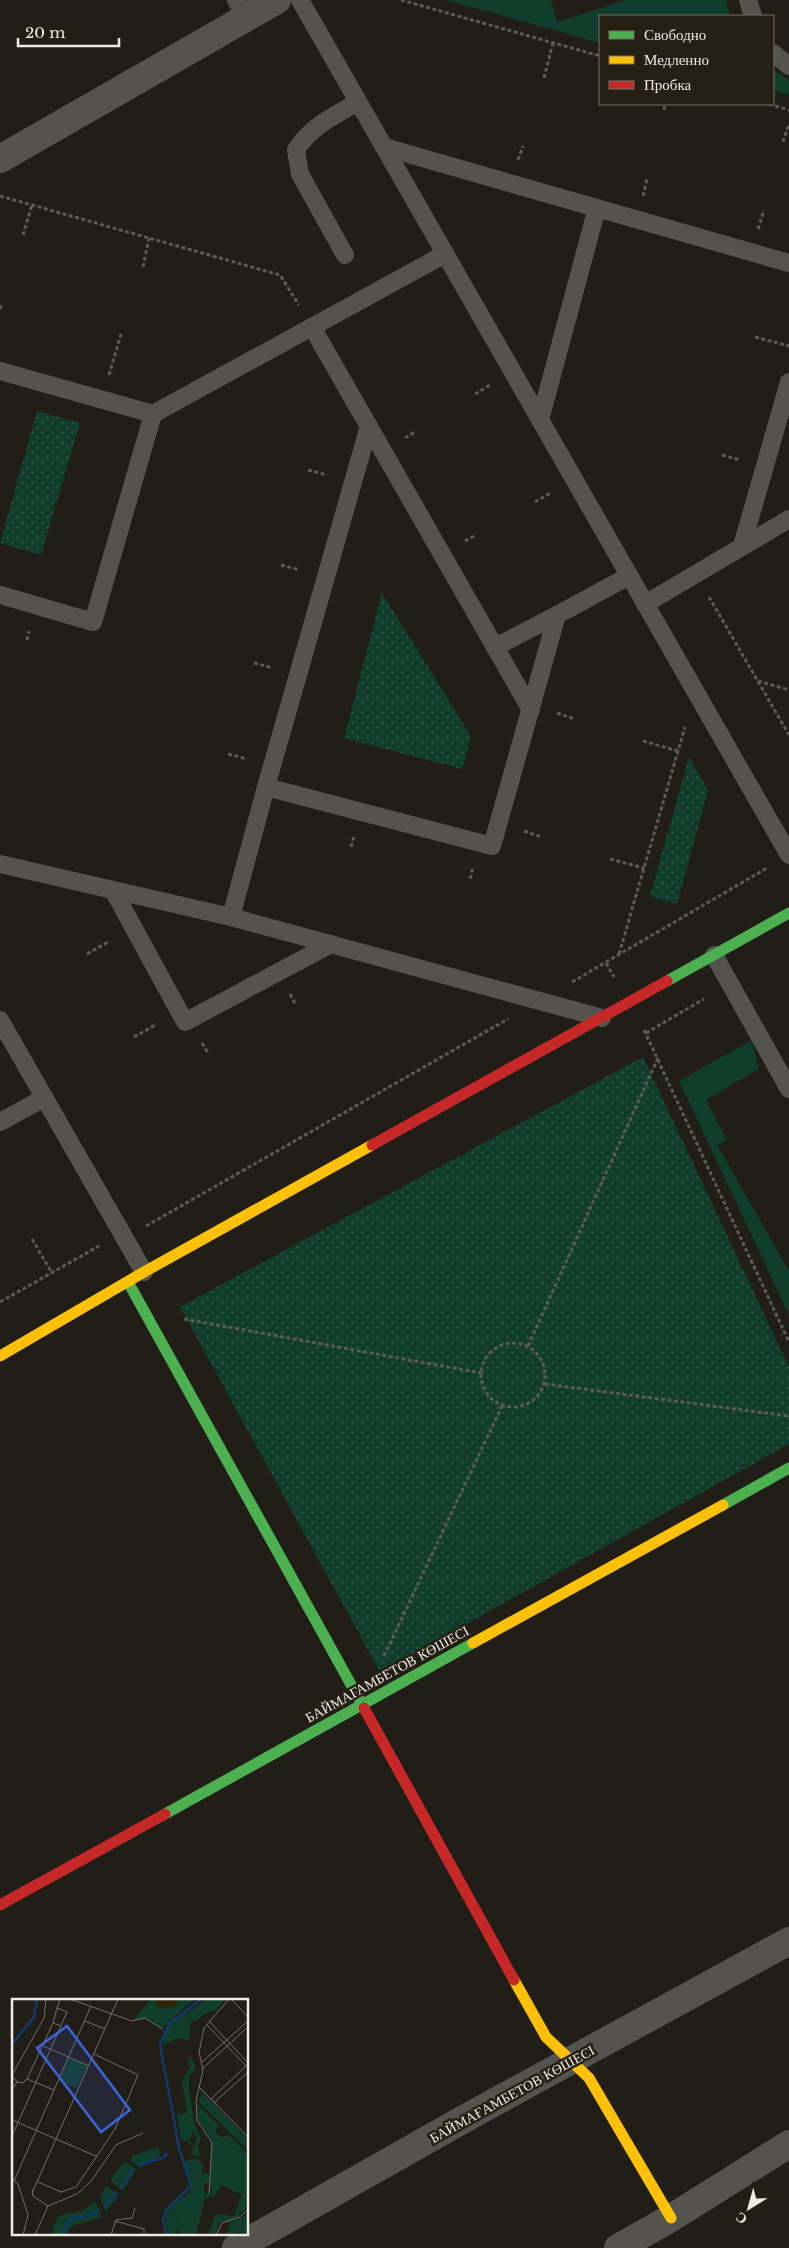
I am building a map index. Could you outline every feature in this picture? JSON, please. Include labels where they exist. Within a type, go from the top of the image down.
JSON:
[{"type":"street","points":[[0,159],[241,9],[276,0]]},
{"type":"street","points":[[0,1356],[144,1272],[541,1049],[630,1003],[789,913]]},
{"type":"street","points":[[128,1282],[546,2037],[589,2078],[671,2218]]},
{"type":"street","name":"БАЙМАГАМБЕТОВ КӨШЕСІ","points":[[0,1906],[789,1468]]},
{"type":"street","name":"БАЙМАҒАМБЕТОВ КӨШЕСІ","points":[[236,2248],[464,2119],[789,1941]]},
{"type":"street","points":[[618,2248],[671,2218],[789,2144]]},
{"type":"lane","points":[[300,0],[789,855]]},
{"type":"lane","points":[[748,0],[753,15]]},
{"type":"lane","points":[[774,54],[789,66]]},
{"type":"lane","points":[[345,255],[300,174],[296,150],[304,136],[314,127],[358,102]]},
{"type":"lane","points":[[384,147],[789,263]]},
{"type":"lane","points":[[540,420],[597,208]]},
{"type":"lane","points":[[0,371],[153,414],[445,254]]},
{"type":"lane","points":[[312,327],[531,710]]},
{"type":"lane","points":[[742,546],[789,382]]},
{"type":"lane","points":[[0,595],[93,622],[153,414]]},
{"type":"lane","points":[[231,917],[369,426]]},
{"type":"lane","points":[[645,604],[789,519]]},
{"type":"lane","points":[[495,647],[629,576]]},
{"type":"lane","points":[[266,787],[492,846],[557,615]]},
{"type":"lane","points":[[0,864],[231,917],[602,1018]]},
{"type":"lane","points":[[113,890],[185,1022],[331,944]]},
{"type":"lane","points":[[714,955],[789,1089]]},
{"type":"lane","points":[[0,1020],[144,1272]]},
{"type":"lane","points":[[0,1122],[44,1098]]},
{"type":"path","points":[[401,0],[599,56]]},
{"type":"path","points":[[544,78],[553,43]]},
{"type":"path","points":[[664,110],[665,105]]},
{"type":"path","points":[[772,105],[789,110]]},
{"type":"path","points":[[783,142],[789,124]]},
{"type":"path","points":[[0,196],[280,275],[312,327]]},
{"type":"path","points":[[23,235],[32,205]]},
{"type":"path","points":[[143,266],[149,238]]},
{"type":"path","points":[[0,309],[2,303]]},
{"type":"path","points":[[102,400],[121,334]]},
{"type":"path","points":[[755,337],[789,346]]},
{"type":"path","points":[[695,574],[789,735]]},
{"type":"path","points":[[758,681],[789,690]]},
{"type":"path","points":[[619,955],[696,692]]},
{"type":"path","points":[[643,741],[678,751]]},
{"type":"path","points":[[0,1302],[102,1244],[152,1223],[540,1001],[789,855]]},
{"type":"path","points":[[610,859],[644,868]]},
{"type":"path","points":[[630,1003],[658,1057],[789,1342]]},
{"type":"path","points":[[528,1346],[658,1057]]},
{"type":"path","points":[[32,1239],[52,1273]]},
{"type":"path","points":[[179,1318],[481,1373]]},
{"type":"path","points":[[507,1344],[528,1346],[543,1362],[545,1384],[540,1393],[524,1406],[502,1406],[486,1392],[481,1373],[489,1354],[497,1347],[507,1344]]},
{"type":"path","points":[[545,1384],[789,1416]]},
{"type":"path","points":[[382,1659],[502,1406]]},
{"type":"green space","points":[[446,0],[551,0],[557,22],[626,0],[726,0],[730,15],[599,15],[599,43]]},
{"type":"green space","points":[[774,71],[789,80],[789,95],[774,90]]},
{"type":"green space","points":[[37,411],[80,423],[41,555],[0,543]]},
{"type":"green space","points":[[382,593],[471,736],[462,769],[344,738]]},
{"type":"green space","points":[[689,757],[708,791],[677,904],[650,896]]},
{"type":"green space","points":[[752,1040],[759,1069],[706,1100],[727,1140],[717,1145],[789,1271],[789,1315],[679,1081]]},
{"type":"green space","points":[[643,1057],[789,1367],[789,1444],[380,1672],[180,1307]]},
{"type":"traffic: fast","points":[[667,981],[789,913]]},
{"type":"traffic: fast","points":[[128,1282],[364,1708]]},
{"type":"traffic: fast","points":[[723,1505],[789,1468]]},
{"type":"traffic: fast","points":[[165,1814],[473,1643]]},
{"type":"traffic: slow","points":[[0,1356],[144,1272],[372,1145]]},
{"type":"traffic: slow","points":[[473,1643],[723,1505]]},
{"type":"traffic: slow","points":[[514,1980],[546,2037],[589,2078],[671,2218]]},
{"type":"traffic: jam","points":[[372,1145],[667,981]]},
{"type":"traffic: jam","points":[[364,1708],[514,1980]]},
{"type":"traffic: jam","points":[[0,1905],[165,1814]]}]
